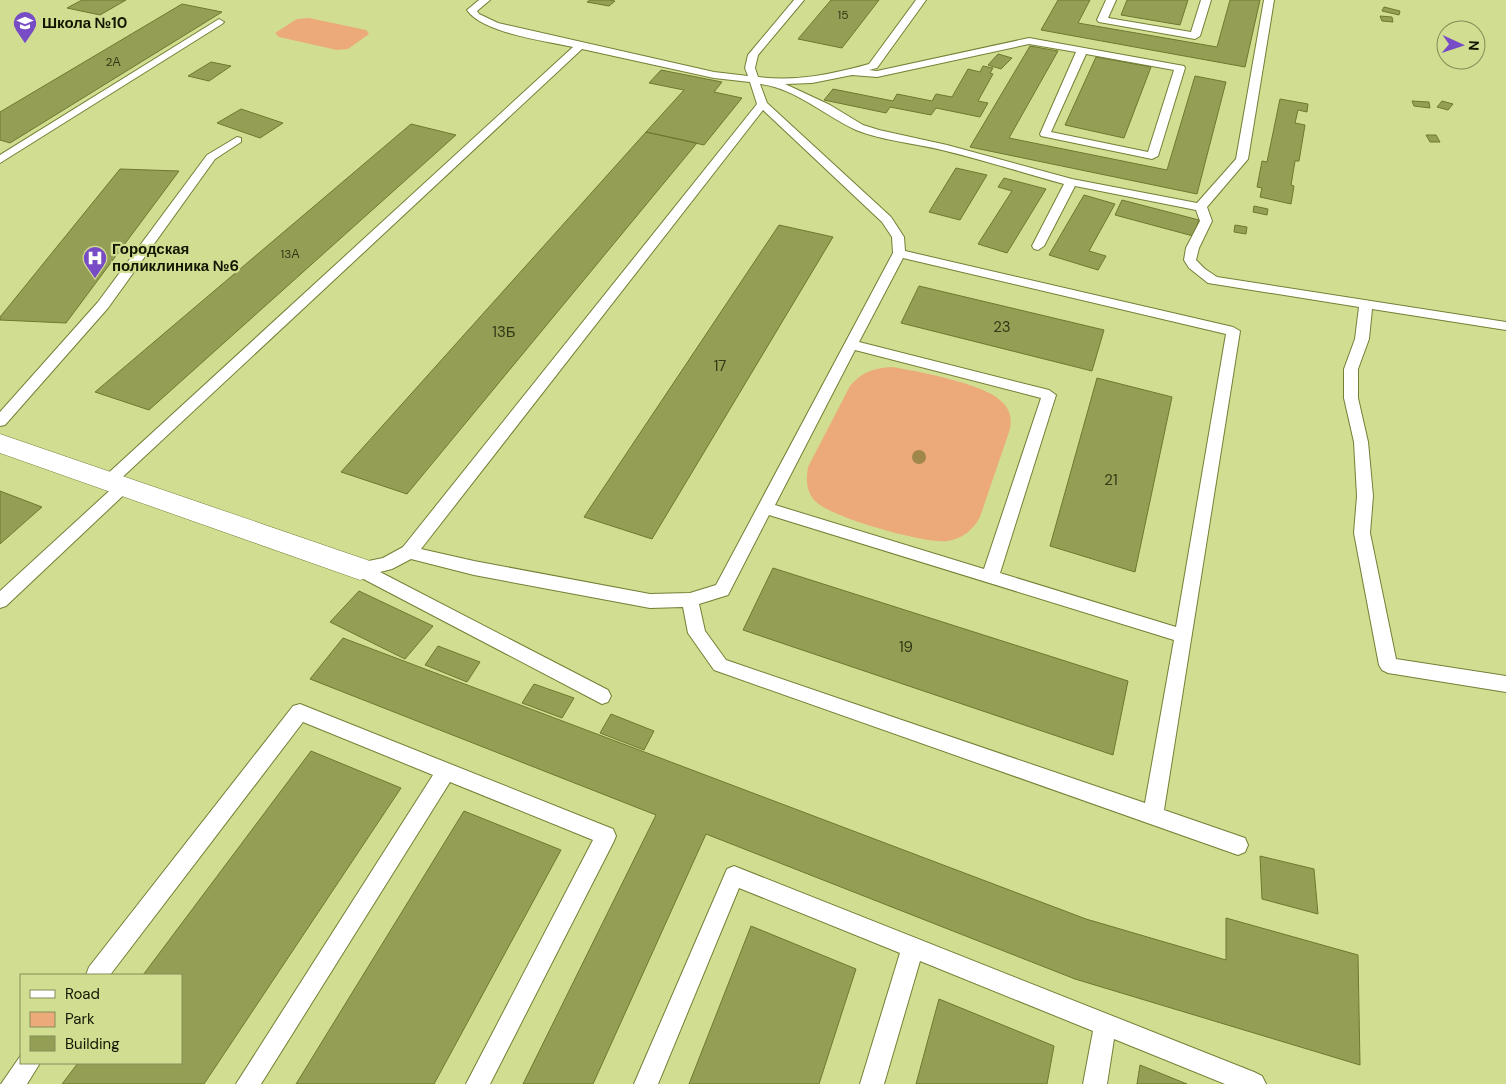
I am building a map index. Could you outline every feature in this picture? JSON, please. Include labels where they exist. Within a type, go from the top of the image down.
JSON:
[{"type":"street","points":[[0,443],[360,569]]},
{"type":"lane","points":[[485,0],[472,10],[476,16],[495,25],[580,46],[714,75],[772,82],[812,80],[873,66],[921,0]]},
{"type":"lane","points":[[409,552],[474,568],[650,601],[690,600],[722,590],[899,253],[898,237],[888,220],[762,104],[750,68],[752,55],[799,0]]},
{"type":"lane","points":[[1111,0],[1102,20],[1195,36],[1206,0]]},
{"type":"lane","points":[[1269,0],[1242,159],[1231,175],[1204,200],[1201,207],[1206,221],[1200,238],[1191,248],[1189,259],[1195,270],[1213,280],[1506,326]]},
{"type":"lane","points":[[0,160],[219,22]]},
{"type":"lane","points":[[852,72],[878,74],[976,50],[1029,41],[1082,50],[1180,68],[1152,156],[1045,134],[1082,50]]},
{"type":"lane","points":[[0,601],[116,484],[580,46]]},
{"type":"lane","points":[[772,82],[826,107],[859,127],[876,133],[943,147],[1071,182],[1201,207]]},
{"type":"lane","points":[[360,569],[386,564],[409,552],[762,104]]},
{"type":"lane","points":[[0,421],[103,305],[211,157],[237,140]]},
{"type":"lane","points":[[1038,246],[1071,182]]},
{"type":"lane","points":[[899,253],[1233,331],[1153,816]]},
{"type":"lane","points":[[1366,304],[1362,339],[1351,368],[1351,398],[1361,442],[1365,496],[1362,533],[1388,665],[1506,684]]},
{"type":"lane","points":[[851,344],[1049,395],[990,577]]},
{"type":"lane","points":[[765,508],[1183,636]]},
{"type":"lane","points":[[360,569],[602,696]]},
{"type":"lane","points":[[690,600],[697,633],[720,665],[1238,846]]},
{"type":"lane","points":[[98,974],[300,712],[606,836],[478,1084]]},
{"type":"lane","points":[[248,1084],[446,772]]},
{"type":"lane","points":[[646,1084],[734,876],[1254,1084]]},
{"type":"lane","points":[[872,1084],[913,947]]},
{"type":"lane","points":[[1095,1084],[1105,1024]]},
{"type":"lane","points":[[13,1084],[28,1064]]},
{"type":"green space","points":[[309,18],[366,30],[369,34],[348,49],[337,50],[279,37],[275,33],[297,19]]},
{"type":"green space","points":[[892,367],[950,379],[981,389],[1001,401],[1010,413],[1010,429],[980,517],[970,530],[958,538],[936,541],[877,528],[823,507],[814,500],[809,492],[807,480],[808,467],[850,386],[859,377],[869,372],[880,368]]},
{"type":"building","points":[[82,0],[126,0],[100,15],[67,8]]},
{"type":"building","points":[[590,0],[615,1],[609,6],[587,2]]},
{"type":"building","points":[[831,0],[879,0],[842,48],[798,39]]},
{"type":"building","points":[[1058,0],[1090,0],[1078,23],[1217,47],[1230,0],[1260,0],[1245,67],[1041,30]]},
{"type":"building","points":[[1127,0],[1188,0],[1180,25],[1121,15]]},
{"type":"building","points":[[182,4],[222,12],[10,143],[0,140],[0,112]]},
{"type":"building","points":[[1384,7],[1400,11],[1399,15],[1382,11]]},
{"type":"building","points":[[1380,16],[1392,17],[1393,22],[1382,21]]},
{"type":"building","points":[[1030,46],[1058,51],[1009,138],[1167,170],[1195,76],[1226,82],[1197,194],[970,147]]},
{"type":"building","points":[[998,54],[1012,58],[1001,69],[988,65]]},
{"type":"building","points":[[1096,57],[1151,67],[1124,138],[1065,125]]},
{"type":"building","points":[[211,62],[231,66],[209,81],[188,76]]},
{"type":"building","points":[[983,66],[993,68],[990,73],[993,74],[978,101],[988,103],[980,117],[936,108],[931,115],[890,107],[886,113],[824,100],[833,89],[893,101],[897,94],[932,101],[936,94],[952,97],[968,69],[980,72]]},
{"type":"building","points":[[661,70],[722,82],[714,92],[742,98],[704,145],[646,132],[684,90],[649,83]]},
{"type":"building","points":[[1280,99],[1308,104],[1307,112],[1298,110],[1295,123],[1305,125],[1299,161],[1295,161],[1291,185],[1294,186],[1291,204],[1260,197],[1262,188],[1257,187],[1262,161],[1267,162]]},
{"type":"building","points":[[1412,101],[1429,102],[1430,108],[1414,106]]},
{"type":"building","points":[[1442,101],[1453,104],[1448,110],[1437,107]]},
{"type":"building","points":[[241,109],[283,123],[260,138],[217,123]]},
{"type":"building","points":[[411,124],[456,135],[149,410],[95,392]]},
{"type":"building","points":[[646,132],[697,143],[407,494],[341,472]]},
{"type":"building","points":[[1426,135],[1436,135],[1440,142],[1430,142]]},
{"type":"building","points":[[956,168],[987,175],[960,220],[929,212]]},
{"type":"building","points":[[120,169],[179,171],[66,323],[0,320],[0,317]]},
{"type":"building","points":[[1004,178],[1046,189],[1007,253],[978,244],[1012,191],[998,187]]},
{"type":"building","points":[[1084,195],[1115,204],[1089,251],[1106,256],[1098,270],[1049,255]]},
{"type":"building","points":[[1122,200],[1199,220],[1193,236],[1115,215]]},
{"type":"building","points":[[1254,206],[1268,209],[1267,215],[1253,212]]},
{"type":"building","points":[[779,225],[833,237],[652,539],[584,517]]},
{"type":"building","points":[[1235,225],[1247,227],[1246,234],[1234,232]]},
{"type":"building","points":[[919,286],[1104,330],[1092,371],[901,323]]},
{"type":"building","points":[[1097,378],[1172,397],[1135,572],[1050,546]]},
{"type":"building","points":[[0,491],[42,507],[0,544]]},
{"type":"building","points":[[773,568],[1128,681],[1113,755],[743,630]]},
{"type":"building","points":[[359,591],[433,626],[405,659],[330,622]]},
{"type":"building","points":[[343,638],[1086,919],[1226,960],[1226,918],[1358,955],[1360,1065],[1075,979],[706,834],[593,1084],[523,1084],[656,815],[310,679]]},
{"type":"building","points":[[438,646],[480,662],[467,682],[425,665]]},
{"type":"building","points":[[534,684],[574,698],[562,718],[522,703]]},
{"type":"building","points":[[611,714],[654,731],[644,750],[600,733]]},
{"type":"building","points":[[311,751],[401,788],[204,1084],[62,1084],[77,1064],[182,1064],[182,974],[144,974]]},
{"type":"building","points":[[464,811],[561,850],[434,1084],[296,1084]]},
{"type":"building","points":[[1260,856],[1314,869],[1318,914],[1262,899]]},
{"type":"building","points":[[751,926],[856,969],[819,1084],[689,1084]]},
{"type":"building","points":[[939,999],[1054,1046],[1047,1084],[916,1084]]},
{"type":"building","points":[[1140,1065],[1187,1084],[1137,1084]]},
{"type":"place","name":"Школа №10","points":[[25,44]]},
{"type":"place","name":"Городская поликлиника №6","points":[[95,279]]}]
